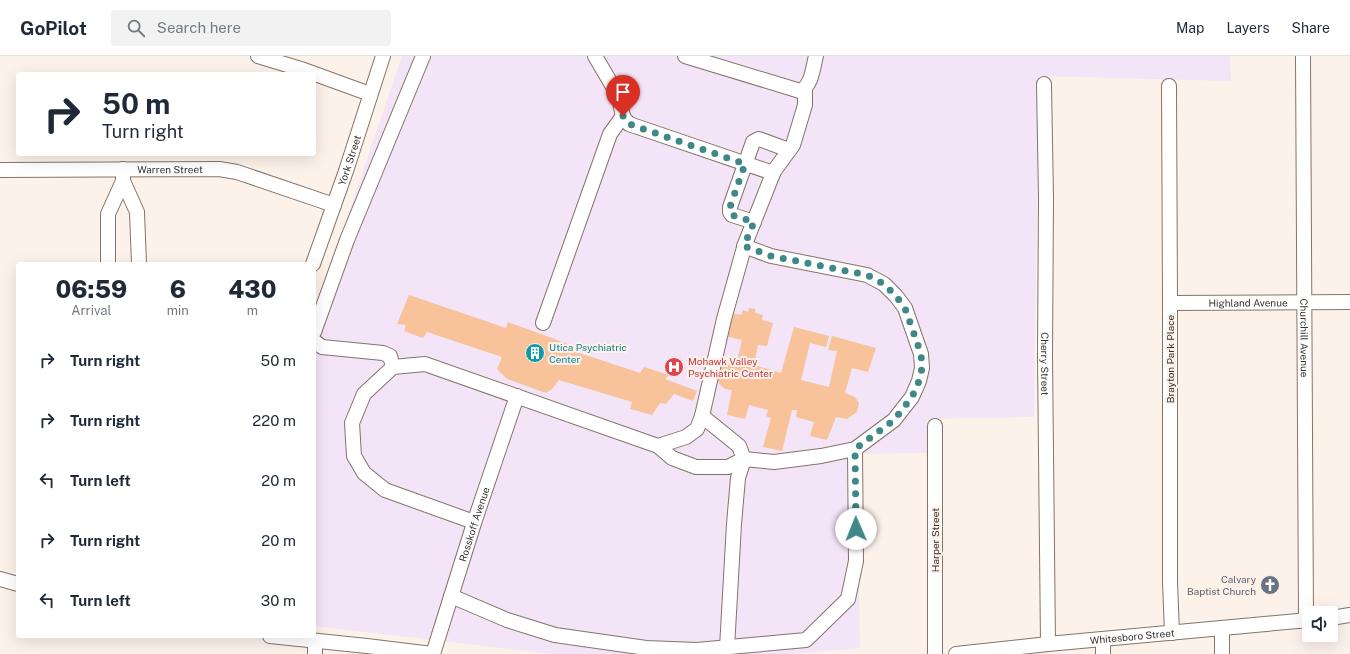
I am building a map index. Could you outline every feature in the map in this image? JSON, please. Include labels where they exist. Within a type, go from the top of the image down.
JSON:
[{"type":"street","points":[[258,56],[310,72]]},
{"type":"street","name":"York Street","points":[[314,262],[383,56]]},
{"type":"street","points":[[316,326],[347,240],[423,56]]},
{"type":"street","points":[[595,56],[619,97],[623,116],[629,124],[773,173]]},
{"type":"street","points":[[685,56],[800,91],[805,89]]},
{"type":"street","points":[[658,446],[686,437],[697,429],[702,416],[724,319],[744,246],[773,173],[793,145],[805,105],[805,89],[810,80],[816,56]]},
{"type":"street","name":"Churchill Avenue","points":[[1303,56],[1308,606]]},
{"type":"street","points":[[316,74],[370,94]]},
{"type":"street","name":"Cherry Street","points":[[1044,84],[1048,644]]},
{"type":"street","name":"Brayton Park Place","points":[[1168,86],[1170,582],[1172,633]]},
{"type":"street","points":[[543,323],[610,134],[623,116]]},
{"type":"street","points":[[754,222],[732,215],[730,212],[730,207],[753,142],[756,140],[789,150]]},
{"type":"street","name":"Warren Street","points":[[0,170],[123,175],[219,169],[237,172],[334,205]]},
{"type":"street","points":[[108,262],[108,214],[123,175]]},
{"type":"street","points":[[123,175],[137,212],[139,262]]},
{"type":"street","points":[[474,522],[385,490],[364,474],[354,456],[352,423],[364,394],[393,367],[425,364],[658,446],[672,458],[696,467],[728,467],[744,459],[774,462],[821,456],[855,449],[894,420],[912,397],[919,381],[922,368],[921,354],[905,308],[896,296],[884,284],[867,275],[771,256],[744,246]]},
{"type":"street","name":"Highland Avenue","points":[[1170,303],[1350,302]]},
{"type":"street","points":[[316,342],[322,347],[383,353],[390,356],[393,367]]},
{"type":"street","name":"Rosskoff Avenue","points":[[433,654],[474,522],[517,396]]},
{"type":"street","points":[[702,416],[739,446],[744,459],[738,478],[727,648]]},
{"type":"street","name":"Harper Street","points":[[935,426],[935,654]]},
{"type":"street","points":[[452,596],[507,620],[555,635],[646,648],[697,650],[806,640],[848,599],[856,560],[855,449]]},
{"type":"street","points":[[0,580],[16,584]]},
{"type":"street","points":[[1338,617],[1350,615]]},
{"type":"street","name":"Whitesboro Street","points":[[956,654],[992,652],[1048,644],[1302,621]]},
{"type":"street","points":[[1222,628],[1222,654]]},
{"type":"street","points":[[278,638],[315,647],[433,654]]},
{"type":"street","points":[[1103,640],[1103,654]]},
{"type":"shaded area","name":"Mohawk Valley Psychiatric Center","points":[[402,56],[1230,56],[1231,81],[1039,76],[1034,417],[927,419],[927,453],[857,454],[860,648],[792,654],[553,654],[316,626],[316,310]]},
{"type":"building","name":"Utica Psychiatric Center","points":[[409,295],[506,328],[508,322],[568,344],[567,349],[640,373],[644,367],[669,375],[665,379],[697,391],[693,401],[674,394],[666,404],[660,403],[652,415],[630,409],[632,402],[559,380],[552,389],[546,393],[507,379],[497,369],[502,357],[427,332],[423,338],[404,331],[406,325],[397,324]]},
{"type":"building","points":[[749,308],[755,309],[755,313],[763,315],[762,320],[773,323],[767,346],[758,345],[754,365],[781,373],[794,327],[829,336],[826,347],[810,343],[801,380],[829,387],[837,351],[828,350],[832,336],[876,348],[868,372],[852,368],[845,393],[855,397],[859,403],[857,412],[847,419],[836,417],[827,440],[810,436],[814,422],[796,417],[797,410],[792,410],[782,451],[763,447],[771,418],[766,416],[768,410],[749,405],[745,419],[727,415],[732,390],[725,389],[720,385],[717,379],[717,373],[721,367],[726,365],[730,364],[736,367],[742,340],[725,336],[731,313],[741,315],[743,310],[748,312]]},
{"type":"place","name":"Utica Psychiatric Center","points":[[535,353]]},
{"type":"place","name":"Mohawk Valley Psychiatric Center","points":[[674,367]]},
{"type":"place","name":"Calvary Baptist Church","points":[[1270,585]]},
{"type":"route","points":[[623,116],[629,124],[745,164],[730,207],[730,212],[732,215],[754,222],[744,246],[771,256],[867,275],[884,284],[905,308],[921,354],[922,368],[919,381],[912,397],[894,420],[855,449],[856,529]]}]
